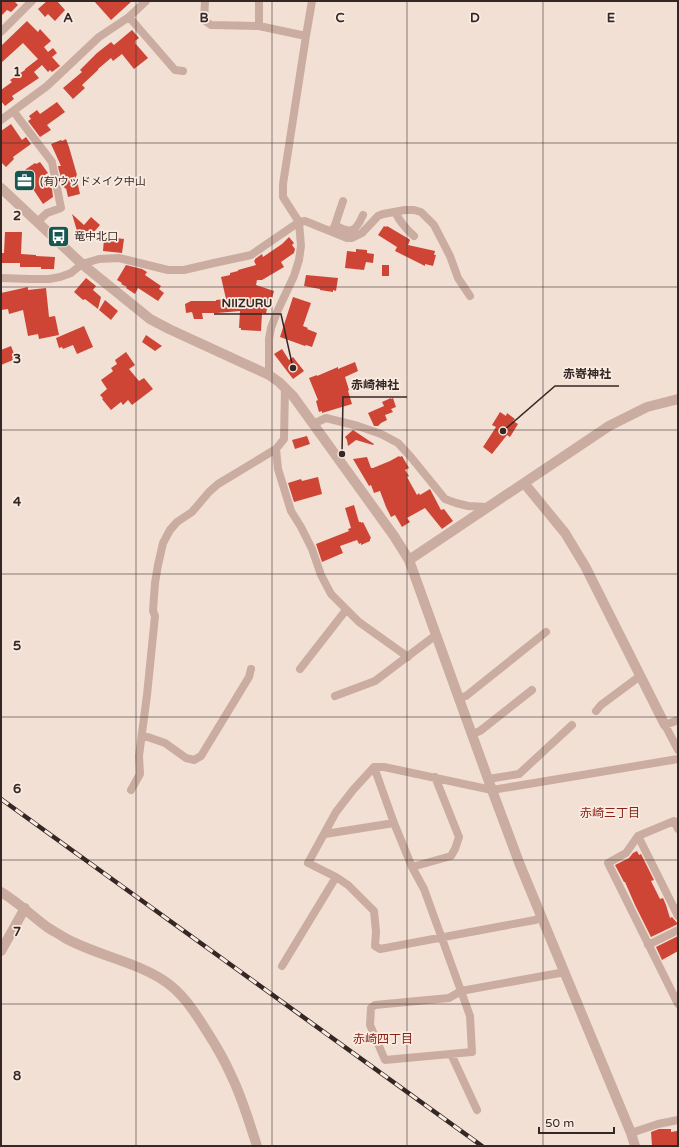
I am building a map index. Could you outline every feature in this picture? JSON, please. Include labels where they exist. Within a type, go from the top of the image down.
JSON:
[{"type":"street","points":[[1,32],[32,1]]},
{"type":"street","points":[[1,120],[14,112],[47,86],[99,37],[129,17],[146,1]]},
{"type":"street","points":[[205,1],[204,20],[211,25],[259,26],[306,36]]},
{"type":"street","points":[[259,1],[259,26]]},
{"type":"street","points":[[269,375],[269,339],[271,328],[294,276],[299,260],[301,246],[299,222],[284,197],[283,184],[312,1]]},
{"type":"street","points":[[129,17],[175,70],[183,71]]},
{"type":"street","points":[[14,112],[52,162],[62,208],[47,213],[37,222]]},
{"type":"street","points":[[1,188],[82,264],[150,319],[269,375],[285,388],[293,396],[409,560],[520,864],[631,1133],[635,1146]]},
{"type":"street","points":[[334,228],[343,201]]},
{"type":"street","points":[[334,228],[347,238],[352,238],[362,233],[378,216],[383,214],[405,210],[421,212],[434,225],[450,256],[458,278],[470,296]]},
{"type":"street","points":[[395,212],[398,219],[414,236]]},
{"type":"street","points":[[1,278],[36,279],[60,277],[71,274],[82,264],[99,259],[119,258],[168,270],[184,270],[251,255],[299,222],[305,221],[348,231],[353,230],[357,227],[364,214]]},
{"type":"street","points":[[131,790],[140,774],[139,756],[155,616],[153,611],[155,582],[163,543],[170,530],[177,522],[192,512],[218,484],[276,449],[284,439],[285,388]]},
{"type":"street","points":[[409,560],[609,426],[647,407],[678,399]]},
{"type":"street","points":[[313,424],[326,418],[358,426],[381,434],[398,443],[445,499],[468,506],[488,507]]},
{"type":"street","points":[[276,449],[278,469],[291,511],[312,549],[321,575],[331,594],[359,622],[408,657]]},
{"type":"street","points":[[524,483],[565,533],[585,566],[678,750]]},
{"type":"street","points":[[300,669],[346,610]]},
{"type":"street","points":[[459,698],[466,696],[546,632]]},
{"type":"street","points":[[335,696],[374,681],[436,636]]},
{"type":"street","points":[[142,735],[165,743],[186,758],[194,760],[201,756],[249,677],[251,669]]},
{"type":"street","points":[[596,711],[601,705],[640,676]]},
{"type":"street","points":[[472,734],[480,731],[532,690]]},
{"type":"street","points":[[665,725],[678,720]]},
{"type":"street","points":[[488,779],[519,774],[572,725]]},
{"type":"street","points":[[542,917],[535,920],[380,949],[375,946],[376,932],[374,911],[348,885],[308,862],[336,812],[353,790],[374,767],[384,767],[436,777],[492,790],[678,759]]},
{"type":"street","points":[[374,767],[412,867],[424,889],[442,937],[461,991],[470,1016],[472,1052],[385,1060],[370,1025],[371,1008],[375,1005],[449,998],[461,991],[565,972]]},
{"type":"street","points":[[412,867],[451,856],[459,837],[436,777]]},
{"type":"street","points":[[678,829],[674,821],[638,836],[626,853],[608,863],[678,1004]]},
{"type":"street","points":[[324,834],[394,823]]},
{"type":"street","points":[[638,836],[678,916]]},
{"type":"street","points":[[282,966],[336,877]]},
{"type":"street","points":[[1,892],[25,908],[47,927],[66,938],[86,948],[146,971],[163,980],[176,990],[188,1002],[198,1017],[219,1051],[232,1076],[246,1110],[257,1146]]},
{"type":"street","points":[[1,951],[25,908]]},
{"type":"street","points":[[648,945],[678,930]]},
{"type":"street","points":[[451,1054],[476,1110]]},
{"type":"street","points":[[631,1133],[658,1124],[678,1120]]},
{"type":"building","points":[[1,1],[14,1],[18,5],[11,12],[7,10],[1,16]]},
{"type":"building","points":[[47,1],[57,1],[65,10],[55,21],[48,14],[45,17],[38,9]]},
{"type":"building","points":[[94,1],[132,1],[111,20]]},
{"type":"building","points":[[27,21],[38,32],[40,29],[51,41],[44,47],[48,52],[53,48],[57,53],[52,57],[60,66],[52,72],[50,70],[48,72],[42,65],[34,72],[39,78],[12,96],[14,99],[5,106],[1,101],[1,90],[12,82],[10,80],[38,59],[23,43],[1,63],[1,46]]},
{"type":"building","points":[[132,30],[139,38],[135,41],[135,43],[148,58],[134,69],[122,54],[113,61],[111,58],[82,85],[85,88],[73,99],[63,88],[82,72],[80,70],[97,53],[111,42],[114,45]]},
{"type":"building","points":[[57,102],[65,112],[47,125],[51,130],[40,137],[28,121],[31,119],[29,116],[37,110],[40,114]]},
{"type":"building","points":[[11,124],[22,140],[26,137],[31,144],[13,157],[14,159],[6,167],[1,162],[1,131]]},
{"type":"building","points":[[66,139],[77,175],[80,194],[68,197],[59,171],[58,166],[61,166],[51,144]]},
{"type":"building","points":[[40,162],[48,173],[43,176],[52,189],[53,197],[43,204],[31,186],[26,190],[16,179],[26,169],[35,163]]},
{"type":"building","points":[[72,214],[84,225],[91,217],[100,225],[87,240],[77,231]]},
{"type":"building","points":[[384,226],[387,226],[409,239],[408,245],[435,251],[434,255],[436,255],[433,266],[425,264],[425,266],[395,251],[397,247],[378,235]]},
{"type":"building","points":[[5,232],[22,232],[21,254],[55,257],[54,269],[41,269],[41,267],[20,267],[20,263],[1,263],[2,253],[4,253]]},
{"type":"building","points":[[289,237],[294,243],[292,245],[295,249],[294,253],[281,262],[284,267],[262,280],[257,280],[256,285],[274,291],[272,298],[269,297],[266,314],[262,313],[261,331],[241,330],[241,328],[239,328],[240,311],[202,313],[203,319],[194,319],[192,312],[186,313],[185,304],[191,301],[216,301],[226,299],[221,277],[256,265],[254,261],[255,259],[262,254],[263,257],[282,244]]},
{"type":"building","points":[[116,238],[124,239],[122,253],[103,251],[104,239],[115,240]]},
{"type":"building","points":[[356,249],[367,250],[367,253],[374,254],[373,263],[366,262],[364,270],[345,268],[347,251],[356,252]]},
{"type":"building","points":[[126,265],[142,269],[147,272],[145,275],[161,286],[159,289],[164,293],[158,301],[138,288],[135,294],[117,280]]},
{"type":"building","points":[[382,265],[389,265],[389,276],[382,276]]},
{"type":"building","points":[[306,275],[338,278],[336,291],[320,290],[304,286]]},
{"type":"building","points":[[86,278],[96,286],[93,290],[101,297],[98,309],[85,299],[83,300],[74,292]]},
{"type":"building","points":[[28,287],[28,290],[46,288],[49,317],[55,316],[59,335],[39,339],[38,334],[28,336],[23,310],[9,314],[8,309],[1,310],[1,293]]},
{"type":"building","points":[[293,297],[311,303],[303,326],[317,333],[312,347],[280,337]]},
{"type":"building","points":[[105,300],[118,311],[111,320],[99,310]]},
{"type":"building","points":[[84,326],[93,347],[77,354],[73,345],[63,349],[62,347],[59,348],[56,338]]},
{"type":"building","points":[[146,335],[162,346],[155,351],[142,342]]},
{"type":"building","points":[[11,346],[15,356],[12,358],[13,360],[1,365],[1,350]]},
{"type":"building","points":[[282,349],[289,360],[293,357],[304,371],[293,379],[274,354]]},
{"type":"building","points":[[126,352],[135,365],[129,369],[139,381],[144,378],[153,389],[132,405],[128,400],[123,405],[121,402],[111,410],[100,395],[107,389],[101,380],[113,371],[111,368],[117,364],[115,360]]},
{"type":"building","points":[[355,362],[358,371],[345,377],[352,404],[322,413],[322,411],[319,412],[316,401],[318,400],[309,378]]},
{"type":"building","points":[[393,398],[396,407],[391,409],[393,412],[385,415],[387,420],[378,426],[374,426],[368,413],[384,406],[382,402]]},
{"type":"building","points":[[500,412],[506,416],[507,413],[515,419],[513,421],[518,424],[510,437],[507,435],[492,454],[483,447],[496,427],[492,425]]},
{"type":"building","points":[[353,430],[374,444],[356,440],[348,446],[345,437]]},
{"type":"building","points":[[307,436],[310,444],[295,449],[292,440]]},
{"type":"building","points":[[402,456],[409,468],[405,470],[409,476],[407,477],[417,495],[419,493],[420,495],[430,489],[441,510],[444,509],[453,521],[442,529],[425,508],[407,518],[410,522],[402,527],[395,515],[391,517],[380,491],[374,493],[371,485],[369,486],[353,459],[367,457],[371,468],[373,468]]},
{"type":"building","points":[[318,477],[322,494],[294,502],[288,483],[301,479],[302,481]]},
{"type":"building","points":[[354,505],[359,522],[363,522],[371,538],[370,541],[361,545],[361,543],[359,544],[357,540],[340,546],[343,553],[322,562],[316,544],[349,531],[348,529],[351,528],[345,508]]},
{"type":"building","points":[[637,851],[639,855],[641,854],[654,880],[651,881],[660,899],[663,898],[670,918],[672,917],[678,924],[651,937],[625,882],[615,865],[629,858]]},
{"type":"building","points":[[678,936],[678,951],[662,960],[656,947]]},
{"type":"building","points":[[659,1129],[671,1129],[671,1132],[677,1131],[678,1146],[652,1146],[651,1132]]},
{"type":"railway","points":[[1,799],[482,1146]]},
{"type":"place","name":"(有)ウッドメイク中山","points":[[24,181]]},
{"type":"place","name":"竜中北口","points":[[59,236]]},
{"type":"place","name":"NIIZURU","points":[[293,368]]},
{"type":"place","name":"赤嵜神社","points":[[503,431]]},
{"type":"place","name":"赤崎神社","points":[[342,454]]},
{"type":"district","name":"赤崎三丁目","points":[[610,813]]},
{"type":"district","name":"赤崎四丁目","points":[[383,1039]]}]
